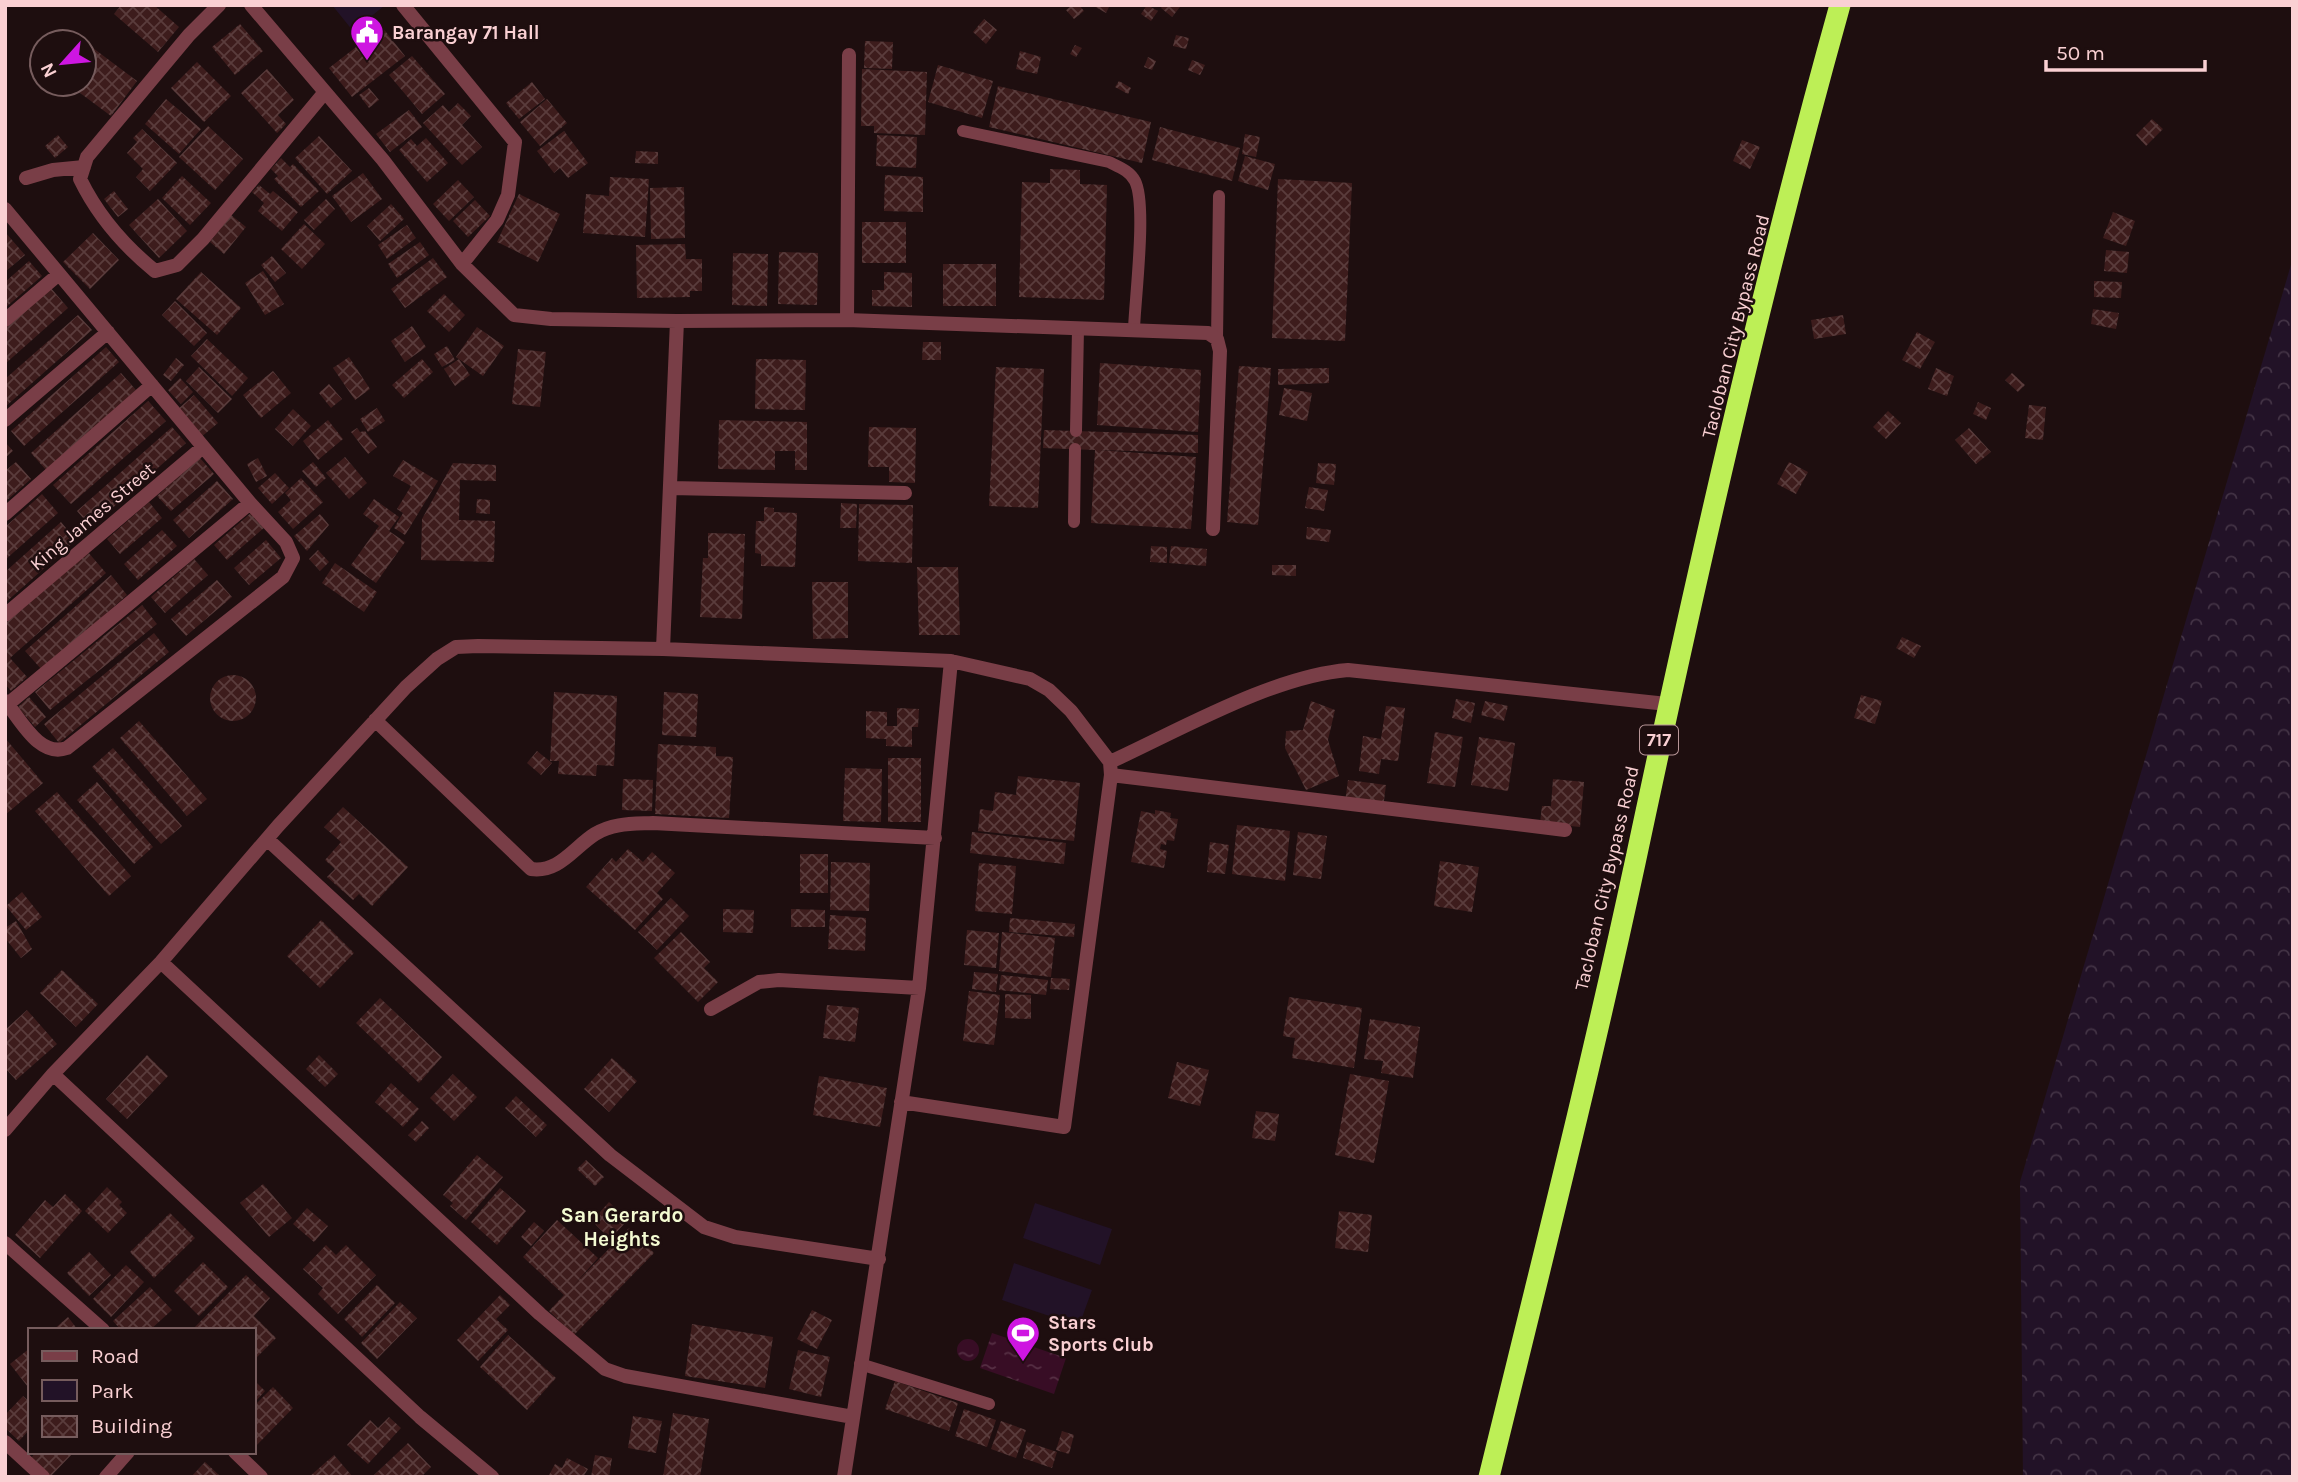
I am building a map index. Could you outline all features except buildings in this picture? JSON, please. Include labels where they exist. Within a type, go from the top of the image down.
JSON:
[{"type":"highway","name":"Tacloban City Bypass Road","points":[[1489,1477],[1634,865],[1667,704],[1751,351],[1840,5]]},
{"type":"street","points":[[219,5],[189,35],[87,158],[80,179],[95,209],[132,252],[155,271],[167,270],[177,265],[203,239],[325,92]]},
{"type":"street","points":[[251,5],[383,160],[462,264],[514,315],[551,319],[677,321],[847,320],[1208,333],[1217,339],[1220,351],[1213,529]]},
{"type":"street","points":[[403,5],[515,142],[508,195],[497,220],[462,264]]},
{"type":"street","points":[[847,320],[849,55]]},
{"type":"street","points":[[26,178],[53,170],[84,167]]},
{"type":"street","points":[[7,216],[286,542],[293,558],[283,577],[67,748],[56,752],[43,748],[6,702],[250,503]]},
{"type":"street","points":[[5,320],[59,274]]},
{"type":"street","points":[[663,649],[677,321]]},
{"type":"street","points":[[5,420],[108,332]]},
{"type":"street","points":[[5,513],[152,385]]},
{"type":"street","name":"King James Street","points":[[5,615],[203,447]]},
{"type":"street","points":[[671,488],[905,493]]},
{"type":"street","points":[[5,1130],[52,1074],[161,962],[267,839],[405,687],[437,659],[456,647],[507,645],[951,661],[1030,679],[1049,690],[1071,711],[1111,768],[1064,1127],[901,1102]]},
{"type":"street","points":[[844,1477],[919,988],[951,661]]},
{"type":"street","points":[[1111,768],[1283,684],[1321,672],[1348,670],[1667,704]]},
{"type":"street","points":[[375,720],[531,869],[554,867],[595,833],[617,824],[653,823],[935,838]]},
{"type":"street","points":[[1111,768],[1565,830]]},
{"type":"street","points":[[267,839],[610,1155],[696,1221],[734,1237],[879,1259]]},
{"type":"street","points":[[161,962],[540,1314],[605,1368],[652,1382],[853,1418]]},
{"type":"street","points":[[711,1009],[759,982],[779,980],[919,988]]},
{"type":"street","points":[[52,1074],[421,1417],[492,1477]]},
{"type":"street","points":[[5,1243],[101,1328]]},
{"type":"street","points":[[5,1442],[43,1477]]},
{"type":"street","points":[[106,1477],[126,1454]]},
{"type":"street","points":[[237,1454],[261,1477]]},
{"type":"lane","points":[[963,131],[1109,162],[1129,172],[1136,183],[1139,214],[1134,329]]},
{"type":"lane","points":[[1217,339],[1219,196]]},
{"type":"lane","points":[[1076,431],[1078,329]]},
{"type":"lane","points":[[1074,522],[1075,449]]},
{"type":"lane","points":[[860,1364],[989,1404]]},
{"type":"green space","points":[[332,5],[383,5],[384,6],[353,31]]},
{"type":"green space","points":[[2293,258],[2293,1477],[2023,1477],[2020,1182]]},
{"type":"green space","points":[[1035,1203],[1112,1229],[1100,1265],[1023,1238]]},
{"type":"green space","points":[[1014,1263],[1092,1290],[1079,1326],[1002,1300]]},
{"type":"water","name":"Stars Sports Club","points":[[992,1333],[1066,1358],[1054,1394],[980,1368]]},
{"type":"water","points":[[964,1339],[972,1339],[979,1346],[979,1354],[972,1361],[964,1361],[957,1354],[957,1346]]},
{"type":"place","name":"Barangay 71 Hall","points":[[367,62]]},
{"type":"place","name":"Stars Sports Club","points":[[1023,1363]]},
{"type":"district","name":"San Gerardo Heights","points":[[622,1227]]}]
